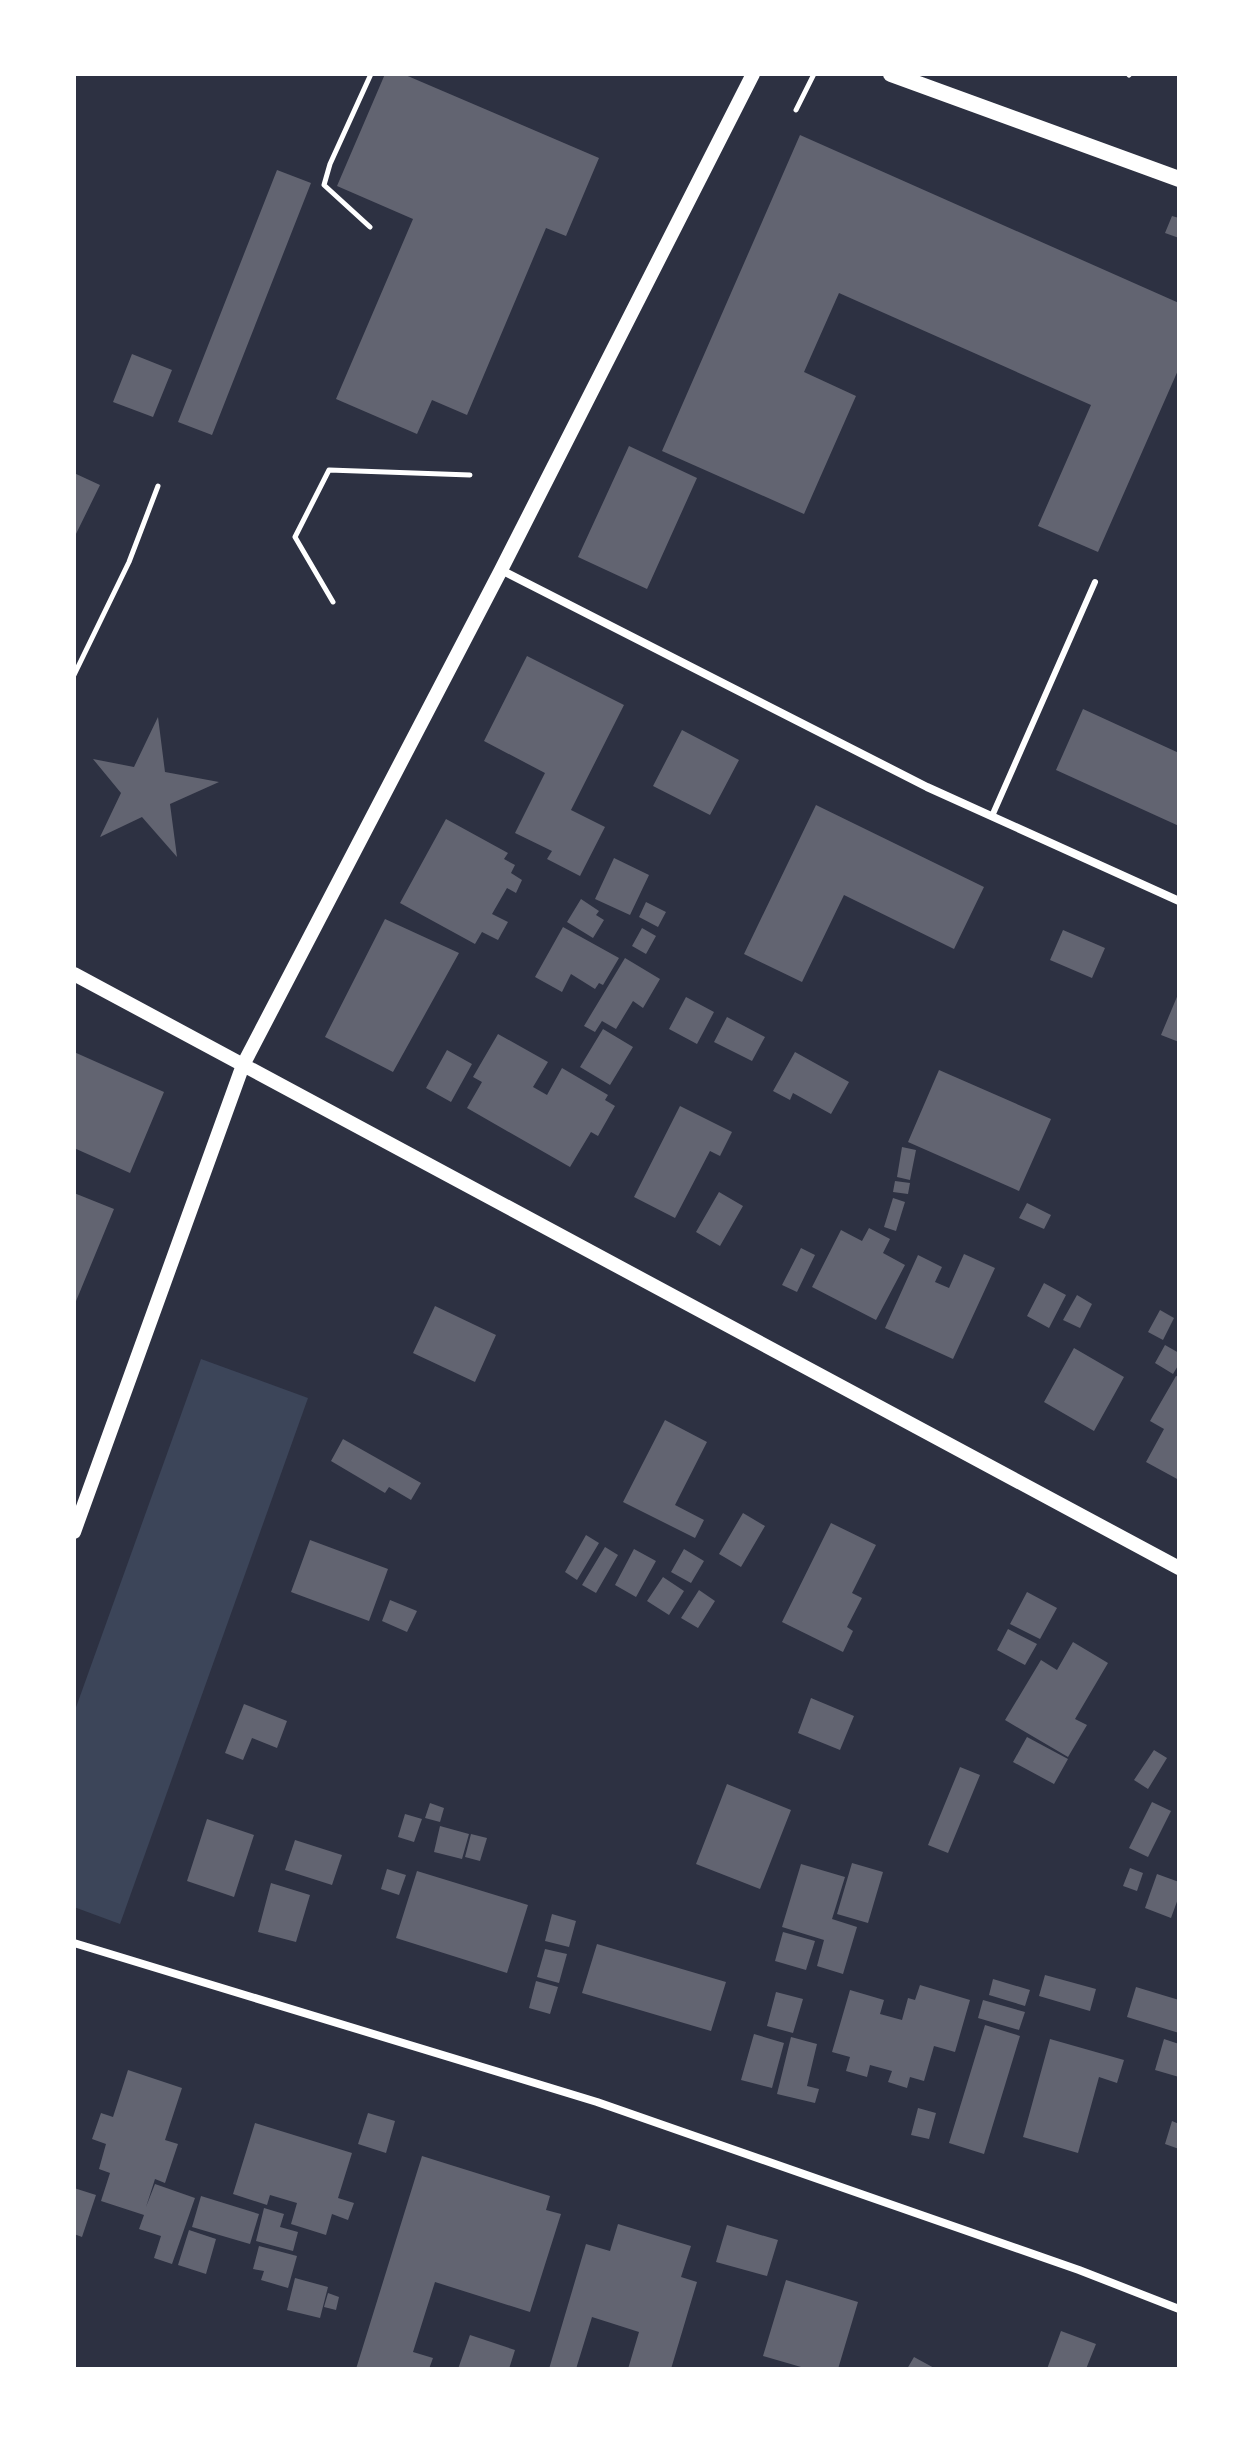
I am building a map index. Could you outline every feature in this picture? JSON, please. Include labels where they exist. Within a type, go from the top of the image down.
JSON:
[{"type":"main road","points":[[891,74],[1179,179]]},
{"type":"street","points":[[74,1532],[243,1065],[501,570],[753,74]]},
{"type":"street","points":[[501,570],[927,787],[1179,901]]},
{"type":"street","points":[[74,974],[1179,1568]]},
{"type":"street","points":[[74,1943],[597,2102],[1079,2270],[1179,2309]]},
{"type":"lane","points":[[992,816],[1095,582]]},
{"type":"path","points":[[370,227],[324,185],[330,164],[371,74]]},
{"type":"path","points":[[796,110],[814,74]]},
{"type":"path","points":[[333,602],[295,537],[329,470],[470,475]]},
{"type":"path","points":[[74,675],[129,562],[158,486]]},
{"type":"shaded area","points":[[201,1359],[308,1398],[120,1924],[74,1907],[74,1713]]},
{"type":"building","points":[[385,74],[403,74],[599,158],[566,236],[546,228],[467,415],[432,400],[417,434],[336,399],[413,219],[337,186]]},
{"type":"building","points":[[800,135],[1179,303],[1179,368],[1098,552],[1038,526],[1091,405],[839,293],[804,372],[856,396],[804,514],[662,451]]},
{"type":"building","points":[[277,170],[311,183],[212,435],[178,422]]},
{"type":"building","points":[[1172,216],[1179,218],[1179,238],[1165,233]]},
{"type":"building","points":[[132,354],[172,370],[153,417],[113,402]]},
{"type":"building","points":[[629,446],[697,478],[647,589],[578,557]]},
{"type":"building","points":[[74,473],[100,485],[74,538]]},
{"type":"building","points":[[527,656],[624,705],[571,810],[605,827],[580,876],[547,859],[552,851],[515,833],[545,773],[484,741]]},
{"type":"building","points":[[1083,709],[1179,753],[1179,826],[1056,770]]},
{"type":"building","points":[[158,717],[165,772],[219,782],[170,804],[177,857],[142,817],[100,837],[121,793],[93,759],[134,767]]},
{"type":"building","points":[[682,730],[739,760],[710,815],[653,786]]},
{"type":"building","points":[[816,805],[984,887],[954,949],[844,895],[802,982],[744,954]]},
{"type":"building","points":[[446,819],[508,853],[504,859],[515,865],[511,873],[522,880],[516,893],[507,888],[492,914],[508,922],[498,940],[482,932],[475,944],[400,903]]},
{"type":"building","points":[[614,858],[649,875],[630,915],[595,899]]},
{"type":"building","points":[[581,899],[599,911],[596,915],[604,920],[593,938],[567,922]]},
{"type":"building","points":[[646,902],[666,912],[658,927],[639,917]]},
{"type":"building","points":[[385,919],[459,953],[393,1072],[325,1037]]},
{"type":"building","points":[[563,927],[619,958],[603,985],[599,983],[595,989],[571,974],[562,992],[535,977]]},
{"type":"building","points":[[642,928],[656,936],[646,954],[632,946]]},
{"type":"building","points":[[1063,930],[1105,948],[1092,978],[1050,960]]},
{"type":"building","points":[[625,958],[660,979],[643,1008],[633,1001],[616,1029],[602,1021],[595,1032],[584,1026]]},
{"type":"building","points":[[1179,992],[1179,1042],[1161,1035]]},
{"type":"building","points":[[686,997],[714,1012],[697,1044],[669,1029]]},
{"type":"building","points":[[727,1017],[765,1037],[752,1061],[714,1042]]},
{"type":"building","points":[[603,1029],[633,1047],[610,1085],[580,1067]]},
{"type":"building","points":[[498,1034],[548,1062],[533,1087],[547,1095],[562,1068],[608,1095],[605,1100],[615,1106],[598,1136],[591,1132],[570,1167],[467,1108],[482,1082],[473,1077]]},
{"type":"building","points":[[447,1050],[472,1064],[451,1102],[426,1088]]},
{"type":"building","points":[[74,1052],[164,1092],[130,1173],[74,1148]]},
{"type":"building","points":[[795,1052],[849,1082],[831,1114],[793,1093],[790,1100],[773,1091]]},
{"type":"building","points":[[939,1070],[1051,1119],[1019,1191],[908,1142]]},
{"type":"building","points":[[680,1106],[732,1132],[720,1156],[710,1151],[675,1218],[634,1197]]},
{"type":"building","points":[[902,1147],[916,1150],[910,1180],[897,1177]]},
{"type":"building","points":[[895,1181],[910,1183],[908,1194],[893,1192]]},
{"type":"building","points":[[719,1192],[743,1206],[720,1246],[696,1232]]},
{"type":"building","points":[[74,1193],[114,1209],[74,1306]]},
{"type":"building","points":[[893,1198],[905,1202],[896,1231],[884,1227]]},
{"type":"building","points":[[1027,1203],[1051,1215],[1044,1229],[1019,1218]]},
{"type":"building","points":[[869,1228],[890,1239],[883,1253],[905,1265],[876,1320],[812,1287],[841,1230],[862,1241]]},
{"type":"building","points":[[801,1248],[815,1255],[797,1292],[782,1285]]},
{"type":"building","points":[[964,1254],[995,1268],[953,1359],[885,1328],[918,1255],[942,1267],[935,1282],[949,1288]]},
{"type":"building","points":[[1044,1283],[1066,1295],[1049,1328],[1027,1316]]},
{"type":"building","points":[[1077,1295],[1092,1304],[1080,1328],[1063,1320]]},
{"type":"building","points":[[435,1306],[496,1335],[475,1382],[413,1353]]},
{"type":"building","points":[[1160,1310],[1174,1318],[1163,1340],[1148,1332]]},
{"type":"building","points":[[1165,1345],[1179,1353],[1179,1364],[1173,1374],[1155,1363]]},
{"type":"building","points":[[1074,1348],[1124,1377],[1094,1431],[1044,1402]]},
{"type":"building","points":[[1176,1376],[1179,1377],[1179,1480],[1146,1462],[1164,1429],[1150,1421]]},
{"type":"building","points":[[665,1420],[707,1442],[675,1505],[704,1520],[695,1538],[623,1502]]},
{"type":"building","points":[[343,1439],[421,1483],[411,1500],[389,1487],[385,1493],[331,1461]]},
{"type":"building","points":[[743,1513],[765,1526],[741,1567],[719,1554]]},
{"type":"building","points":[[831,1523],[876,1545],[852,1593],[862,1598],[847,1627],[853,1631],[843,1652],[782,1622]]},
{"type":"building","points":[[586,1535],[599,1543],[577,1580],[565,1572]]},
{"type":"building","points":[[310,1540],[388,1569],[369,1621],[291,1592]]},
{"type":"building","points":[[605,1547],[618,1555],[596,1593],[582,1585]]},
{"type":"building","points":[[634,1549],[656,1561],[636,1597],[615,1585]]},
{"type":"building","points":[[684,1549],[704,1561],[691,1583],[671,1572]]},
{"type":"building","points":[[663,1577],[684,1591],[669,1615],[647,1601]]},
{"type":"building","points":[[699,1590],[715,1601],[698,1628],[681,1618]]},
{"type":"building","points":[[1027,1592],[1057,1608],[1040,1639],[1010,1624]]},
{"type":"building","points":[[390,1600],[417,1611],[407,1632],[382,1621]]},
{"type":"building","points":[[1008,1629],[1037,1644],[1025,1665],[997,1650]]},
{"type":"building","points":[[1073,1642],[1108,1663],[1075,1719],[1087,1725],[1068,1757],[1005,1720],[1041,1660],[1057,1670]]},
{"type":"building","points":[[811,1698],[854,1716],[840,1750],[798,1733]]},
{"type":"building","points":[[244,1704],[287,1721],[277,1748],[252,1738],[243,1760],[225,1753]]},
{"type":"building","points":[[1027,1737],[1068,1759],[1054,1784],[1013,1762]]},
{"type":"building","points":[[1154,1750],[1167,1758],[1148,1789],[1134,1780]]},
{"type":"building","points":[[960,1767],[980,1775],[948,1853],[928,1845]]},
{"type":"building","points":[[727,1784],[791,1810],[760,1889],[696,1864]]},
{"type":"building","points":[[1152,1802],[1171,1811],[1148,1857],[1129,1848]]},
{"type":"building","points":[[430,1803],[444,1808],[440,1822],[425,1818]]},
{"type":"building","points":[[405,1814],[422,1819],[414,1842],[398,1837]]},
{"type":"building","points":[[207,1819],[254,1835],[234,1897],[187,1881]]},
{"type":"building","points":[[440,1826],[469,1834],[462,1859],[434,1852]]},
{"type":"building","points":[[471,1834],[487,1838],[480,1861],[465,1857]]},
{"type":"building","points":[[295,1840],[342,1855],[332,1885],[285,1870]]},
{"type":"building","points":[[852,1863],[883,1872],[868,1923],[837,1914]]},
{"type":"building","points":[[801,1864],[845,1877],[832,1919],[857,1927],[843,1974],[817,1966],[824,1940],[782,1927]]},
{"type":"building","points":[[1130,1868],[1143,1873],[1137,1891],[1123,1886]]},
{"type":"building","points":[[387,1869],[406,1875],[399,1895],[381,1889]]},
{"type":"building","points":[[417,1871],[528,1905],[507,1973],[396,1938]]},
{"type":"building","points":[[1157,1874],[1179,1882],[1179,1896],[1171,1918],[1145,1908]]},
{"type":"building","points":[[271,1883],[310,1895],[296,1942],[258,1932]]},
{"type":"building","points":[[552,1914],[576,1921],[569,1947],[545,1941]]},
{"type":"building","points":[[783,1932],[815,1941],[806,1970],[775,1961]]},
{"type":"building","points":[[597,1944],[726,1982],[711,2031],[582,1993]]},
{"type":"building","points":[[545,1949],[567,1954],[559,1983],[537,1977]]},
{"type":"building","points":[[1045,1975],[1096,1989],[1090,2011],[1039,1996]]},
{"type":"building","points":[[993,1979],[1030,1990],[1025,2006],[989,1995]]},
{"type":"building","points":[[536,1981],[558,1987],[550,2014],[529,2008]]},
{"type":"building","points":[[920,1985],[970,2000],[955,2052],[934,2046],[924,2081],[910,2077],[907,2088],[888,2082],[892,2071],[870,2065],[867,2077],[846,2071],[850,2057],[832,2052],[850,1990],[884,2000],[880,2014],[902,2020],[908,1998],[915,2000]]},
{"type":"building","points":[[1136,1987],[1179,2000],[1179,2033],[1127,2017]]},
{"type":"building","points":[[776,1992],[803,1999],[793,2033],[767,2026]]},
{"type":"building","points":[[983,2000],[1025,2012],[1019,2030],[978,2018]]},
{"type":"building","points":[[985,2025],[1020,2036],[984,2154],[949,2143]]},
{"type":"building","points":[[754,2034],[784,2043],[772,2088],[741,2080]]},
{"type":"building","points":[[791,2037],[817,2044],[807,2086],[819,2089],[815,2103],[777,2094]]},
{"type":"building","points":[[1050,2039],[1124,2060],[1117,2083],[1099,2077],[1078,2153],[1023,2137]]},
{"type":"building","points":[[1164,2039],[1179,2044],[1179,2077],[1155,2070]]},
{"type":"building","points":[[128,2070],[182,2088],[165,2140],[178,2144],[165,2183],[155,2179],[146,2207],[155,2184],[195,2198],[172,2264],[154,2258],[161,2236],[139,2229],[144,2215],[101,2201],[110,2173],[99,2169],[106,2144],[92,2139],[101,2113],[113,2117]]},
{"type":"building","points":[[918,2108],[936,2113],[929,2139],[911,2135]]},
{"type":"building","points":[[368,2113],[395,2121],[386,2153],[358,2144]]},
{"type":"building","points":[[1172,2121],[1179,2124],[1179,2149],[1165,2144]]},
{"type":"building","points":[[255,2123],[352,2153],[338,2198],[354,2203],[348,2220],[332,2214],[326,2235],[291,2224],[297,2203],[270,2195],[267,2205],[233,2194]]},
{"type":"building","points":[[422,2156],[550,2196],[546,2210],[561,2214],[530,2312],[435,2282],[413,2352],[433,2358],[429,2369],[356,2369]]},
{"type":"building","points":[[74,2188],[96,2195],[82,2237],[74,2234]]},
{"type":"building","points":[[201,2196],[259,2214],[250,2244],[192,2227]]},
{"type":"building","points":[[264,2208],[284,2214],[280,2227],[298,2232],[293,2251],[256,2241]]},
{"type":"building","points":[[618,2224],[691,2246],[681,2277],[697,2282],[671,2369],[628,2369],[639,2332],[592,2317],[576,2369],[549,2369],[586,2244],[610,2251]]},
{"type":"building","points":[[727,2225],[778,2240],[767,2276],[716,2262]]},
{"type":"building","points":[[189,2230],[216,2239],[206,2274],[178,2265]]},
{"type":"building","points":[[259,2246],[297,2256],[288,2288],[261,2280],[264,2271],[253,2269]]},
{"type":"building","points":[[295,2278],[328,2287],[320,2318],[287,2310]]},
{"type":"building","points":[[786,2280],[858,2302],[838,2369],[808,2369],[763,2356]]},
{"type":"building","points":[[328,2293],[339,2297],[336,2310],[324,2307]]},
{"type":"building","points":[[1061,2331],[1096,2344],[1086,2369],[1047,2369]]},
{"type":"building","points":[[470,2335],[515,2350],[509,2369],[458,2369]]},
{"type":"building","points":[[914,2357],[936,2369],[907,2369]]}]
